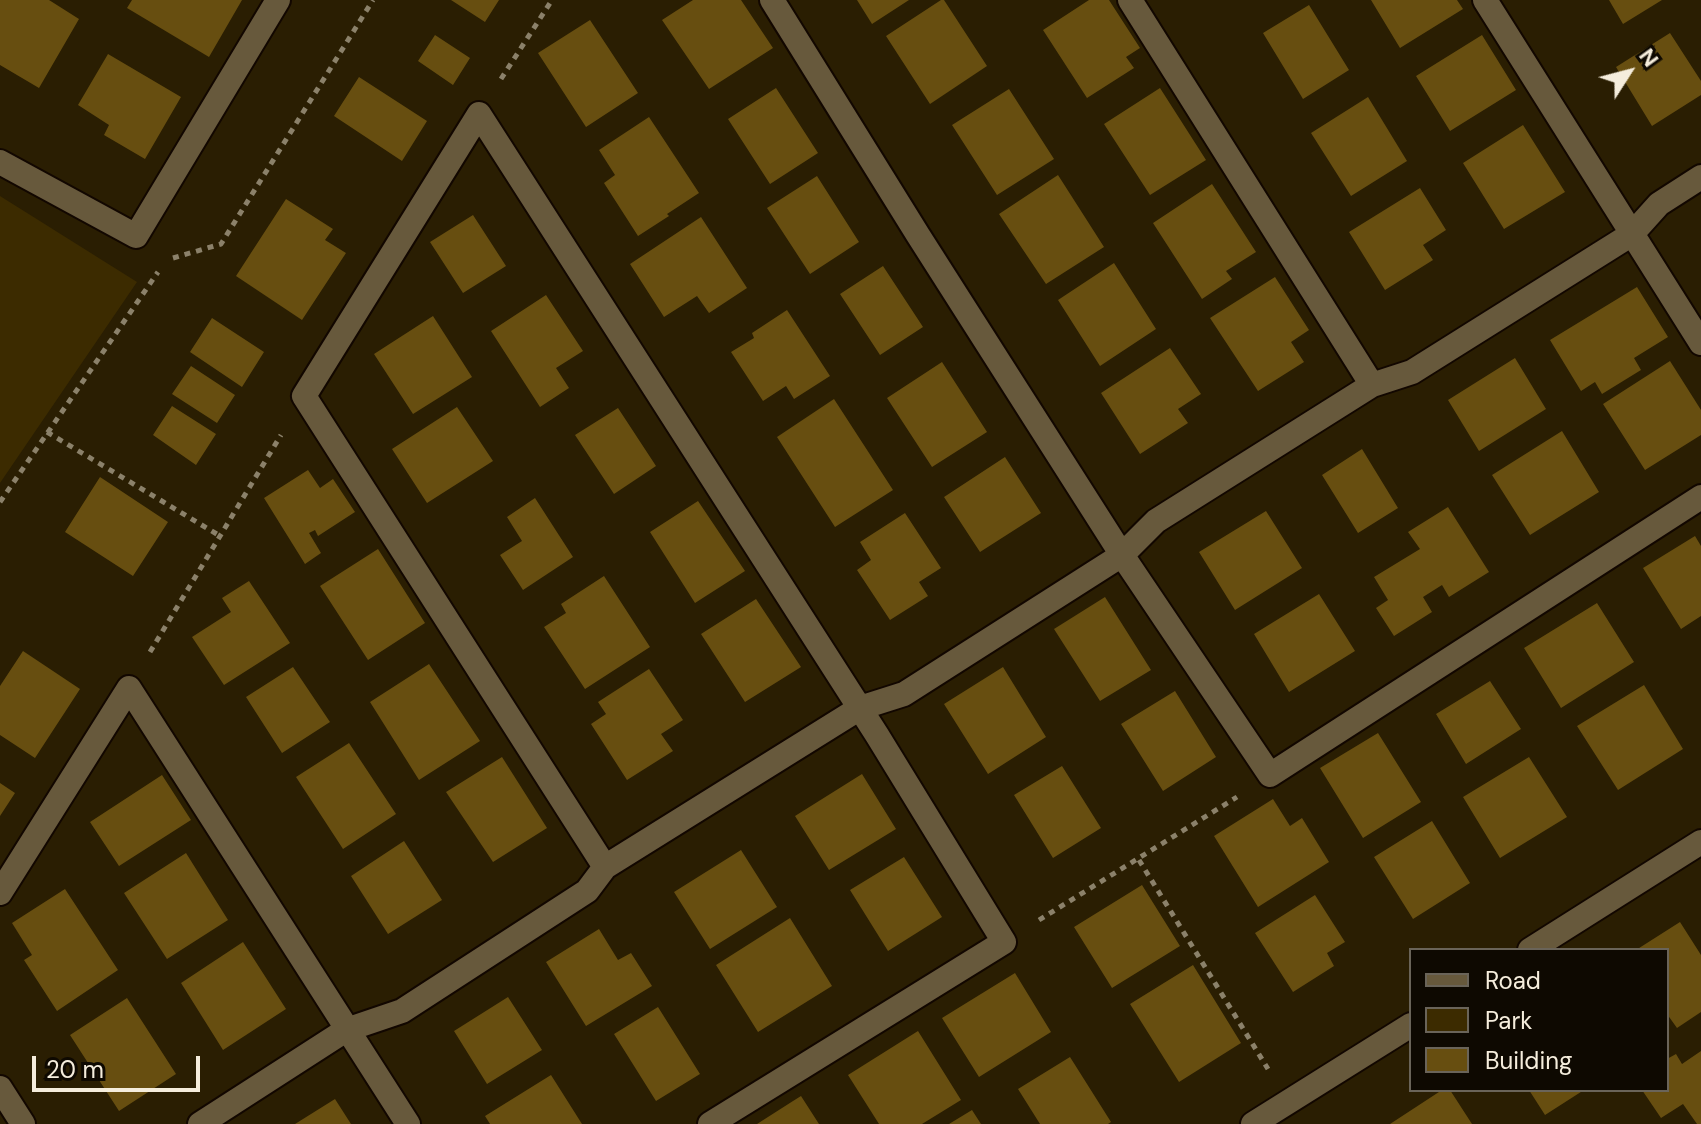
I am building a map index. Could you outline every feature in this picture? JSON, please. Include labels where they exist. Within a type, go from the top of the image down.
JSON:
[{"type":"street","points":[[0,162],[136,236],[278,0]]},
{"type":"street","points":[[772,0],[1122,555],[1270,775],[1701,497]]},
{"type":"street","points":[[1130,0],[1372,385]]},
{"type":"street","points":[[1485,0],[1701,343]]},
{"type":"street","points":[[605,867],[304,396],[479,114],[860,708],[1004,942],[710,1124]]},
{"type":"street","points":[[200,1124],[346,1030],[402,1011],[587,891],[605,867],[860,708],[904,694],[1122,555],[1156,521],[1372,385],[1412,372],[1632,234],[1659,204],[1701,177]]},
{"type":"street","points":[[0,893],[129,688],[408,1124]]},
{"type":"street","points":[[1533,948],[1701,842]]},
{"type":"street","points":[[1253,1124],[1409,1026]]},
{"type":"street","points":[[0,1088],[23,1124]]},
{"type":"path","points":[[0,502],[166,260],[221,244],[373,0]]},
{"type":"path","points":[[479,114],[552,0]]},
{"type":"path","points":[[129,688],[304,396]]},
{"type":"path","points":[[47,432],[220,536]]},
{"type":"path","points":[[1004,942],[1270,775]]},
{"type":"path","points":[[1139,860],[1268,1069]]},
{"type":"green space","points":[[0,196],[137,282],[0,483]]},
{"type":"building","points":[[0,0],[49,0],[79,19],[39,88],[0,65]]},
{"type":"building","points":[[132,0],[242,0],[209,57],[127,8]]},
{"type":"building","points":[[451,0],[499,0],[485,22]]},
{"type":"building","points":[[693,0],[741,0],[773,48],[709,89],[662,20]]},
{"type":"building","points":[[857,0],[909,0],[872,24]]},
{"type":"building","points":[[944,0],[987,66],[930,104],[886,36]]},
{"type":"building","points":[[1089,0],[1109,0],[1140,48],[1126,57],[1134,68],[1087,98],[1043,30]]},
{"type":"building","points":[[1371,0],[1457,0],[1463,9],[1400,48]]},
{"type":"building","points":[[1609,0],[1662,0],[1623,24]]},
{"type":"building","points":[[1309,5],[1349,70],[1303,99],[1263,33]]},
{"type":"building","points":[[590,20],[638,93],[586,127],[538,53]]},
{"type":"building","points":[[1670,33],[1701,81],[1701,95],[1652,126],[1616,67]]},
{"type":"building","points":[[435,35],[470,58],[453,85],[418,61]]},
{"type":"building","points":[[1482,35],[1516,90],[1450,131],[1416,76]]},
{"type":"building","points":[[108,54],[181,97],[145,159],[104,135],[109,125],[78,105]]},
{"type":"building","points":[[359,77],[427,121],[402,161],[334,116]]},
{"type":"building","points":[[776,88],[818,153],[770,184],[728,119]]},
{"type":"building","points":[[1160,88],[1206,160],[1150,195],[1104,124]]},
{"type":"building","points":[[1009,89],[1054,159],[997,195],[952,125]]},
{"type":"building","points":[[1368,97],[1407,161],[1351,196],[1311,133]]},
{"type":"building","points":[[649,117],[699,193],[638,236],[604,183],[615,175],[599,150]]},
{"type":"building","points":[[1523,125],[1565,192],[1504,229],[1463,163]]},
{"type":"building","points":[[1058,175],[1104,247],[1046,284],[999,214]]},
{"type":"building","points":[[817,176],[859,242],[810,274],[767,208]]},
{"type":"building","points":[[1212,184],[1256,252],[1226,271],[1232,279],[1202,299],[1153,223]]},
{"type":"building","points":[[1420,188],[1446,230],[1423,245],[1433,260],[1385,290],[1349,232]]},
{"type":"building","points":[[286,199],[333,229],[325,240],[346,253],[302,320],[236,276]]},
{"type":"building","points":[[473,215],[506,266],[463,293],[430,242]]},
{"type":"building","points":[[701,217],[747,288],[709,313],[697,296],[664,317],[630,264]]},
{"type":"building","points":[[1114,263],[1156,329],[1100,366],[1058,300]]},
{"type":"building","points":[[883,266],[923,327],[880,355],[840,294]]},
{"type":"building","points":[[1275,277],[1309,330],[1291,342],[1304,362],[1258,391],[1210,318]]},
{"type":"building","points":[[1637,287],[1668,337],[1634,358],[1641,370],[1602,394],[1595,382],[1581,391],[1550,340]]},
{"type":"building","points":[[546,295],[583,351],[556,368],[569,388],[540,407],[491,331]]},
{"type":"building","points":[[787,310],[830,376],[794,399],[786,386],[763,401],[731,352],[754,338],[752,333]]},
{"type":"building","points":[[433,316],[472,377],[413,414],[374,354]]},
{"type":"building","points":[[212,318],[264,352],[242,387],[190,352]]},
{"type":"building","points":[[1170,348],[1201,394],[1178,409],[1188,423],[1140,454],[1101,393]]},
{"type":"building","points":[[1515,358],[1546,409],[1479,451],[1448,400]]},
{"type":"building","points":[[1670,361],[1701,410],[1701,435],[1645,470],[1603,404]]},
{"type":"building","points":[[942,362],[987,432],[932,467],[887,398]]},
{"type":"building","points":[[191,366],[235,395],[217,423],[172,394]]},
{"type":"building","points":[[834,399],[893,490],[835,527],[777,437]]},
{"type":"building","points":[[172,406],[216,434],[196,465],[153,435]]},
{"type":"building","points":[[457,407],[493,461],[427,503],[392,449]]},
{"type":"building","points":[[618,408],[656,466],[614,494],[575,435]]},
{"type":"building","points":[[1562,431],[1599,492],[1530,535],[1492,475]]},
{"type":"building","points":[[1362,449],[1398,508],[1358,533],[1322,475]]},
{"type":"building","points":[[1005,457],[1041,513],[980,552],[944,497]]},
{"type":"building","points":[[308,470],[320,488],[333,479],[355,512],[318,536],[315,530],[309,533],[321,553],[305,564],[264,498]]},
{"type":"building","points":[[100,477],[168,522],[133,576],[65,532]]},
{"type":"building","points":[[535,498],[573,557],[523,590],[500,555],[522,541],[507,517]]},
{"type":"building","points":[[698,501],[745,571],[695,603],[650,532]]},
{"type":"building","points":[[1448,507],[1489,572],[1449,597],[1442,585],[1423,597],[1432,612],[1394,636],[1376,608],[1388,600],[1374,577],[1420,549],[1408,532]]},
{"type":"building","points":[[1266,511],[1302,568],[1235,610],[1199,552]]},
{"type":"building","points":[[905,513],[941,568],[919,582],[928,596],[890,620],[857,570],[871,560],[860,542]]},
{"type":"building","points":[[1695,536],[1701,546],[1701,616],[1681,629],[1643,568]]},
{"type":"building","points":[[378,549],[425,623],[368,660],[320,586]]},
{"type":"building","points":[[604,576],[650,647],[585,689],[544,627],[566,613],[561,604]]},
{"type":"building","points":[[249,581],[290,643],[224,685],[192,637],[231,612],[222,598]]},
{"type":"building","points":[[1319,594],[1355,651],[1289,692],[1254,634]]},
{"type":"building","points":[[1105,597],[1151,670],[1100,701],[1054,629]]},
{"type":"building","points":[[756,599],[801,667],[745,702],[701,634]]},
{"type":"building","points":[[1597,603],[1634,662],[1561,708],[1524,648]]},
{"type":"building","points":[[23,651],[80,689],[35,758],[0,735],[0,686]]},
{"type":"building","points":[[429,664],[480,741],[419,780],[370,702]]},
{"type":"building","points":[[293,667],[330,722],[282,753],[246,697]]},
{"type":"building","points":[[1003,667],[1046,737],[988,774],[944,704]]},
{"type":"building","points":[[649,669],[683,720],[661,734],[673,751],[627,780],[591,724],[606,714],[598,702]]},
{"type":"building","points":[[1490,681],[1521,729],[1466,764],[1436,714]]},
{"type":"building","points":[[1644,685],[1683,749],[1618,790],[1577,726]]},
{"type":"building","points":[[1175,691],[1216,757],[1163,791],[1121,724]]},
{"type":"building","points":[[1378,733],[1421,802],[1363,838],[1320,768]]},
{"type":"building","points":[[349,743],[396,814],[343,849],[296,777]]},
{"type":"building","points":[[502,757],[547,828],[493,862],[446,792]]},
{"type":"building","points":[[1529,757],[1567,817],[1500,858],[1463,797]]},
{"type":"building","points":[[1062,766],[1101,828],[1053,858],[1014,795]]},
{"type":"building","points":[[862,774],[896,829],[829,870],[795,816]]},
{"type":"building","points":[[162,775],[191,820],[119,866],[90,822]]},
{"type":"building","points":[[0,783],[15,793],[0,816]]},
{"type":"building","points":[[1273,799],[1290,826],[1302,818],[1329,862],[1258,907],[1214,836]]},
{"type":"building","points":[[1432,821],[1470,883],[1413,919],[1374,857]]},
{"type":"building","points":[[404,841],[442,900],[388,934],[351,876]]},
{"type":"building","points":[[741,850],[777,907],[710,949],[674,892]]},
{"type":"building","points":[[186,853],[228,920],[167,959],[124,893]]},
{"type":"building","points":[[904,857],[942,917],[888,951],[850,890]]},
{"type":"building","points":[[1142,885],[1180,946],[1112,988],[1074,927]]},
{"type":"building","points":[[65,889],[118,970],[57,1011],[24,960],[32,955],[12,923]]},
{"type":"building","points":[[1315,895],[1345,942],[1327,953],[1334,966],[1293,992],[1255,933]]},
{"type":"building","points":[[790,918],[832,986],[758,1032],[716,965]]},
{"type":"building","points":[[1680,922],[1701,955],[1701,1012],[1677,1028],[1669,1017],[1669,948],[1639,948]]},
{"type":"building","points":[[599,929],[618,960],[631,953],[652,986],[586,1026],[546,962]]},
{"type":"building","points":[[243,942],[286,1009],[223,1050],[181,983]]},
{"type":"building","points":[[1193,965],[1241,1043],[1179,1082],[1130,1004]]},
{"type":"building","points":[[1015,973],[1051,1032],[979,1077],[942,1018]]},
{"type":"building","points":[[508,997],[542,1050],[487,1084],[454,1031]]},
{"type":"building","points":[[127,998],[176,1074],[119,1111],[70,1035]]},
{"type":"building","points":[[658,1007],[700,1074],[656,1101],[614,1034]]},
{"type":"building","points":[[918,1031],[961,1100],[922,1124],[879,1124],[848,1075]]},
{"type":"building","points":[[1701,1051],[1701,1124],[1697,1124],[1683,1104],[1661,1118],[1643,1092],[1669,1092],[1669,1058],[1676,1054],[1682,1064]]},
{"type":"building","points":[[1070,1057],[1111,1122],[1108,1124],[1040,1124],[1018,1089]]},
{"type":"building","points":[[551,1075],[582,1124],[490,1124],[485,1116]]},
{"type":"building","points":[[1439,1092],[1451,1092],[1472,1124],[1390,1124]]},
{"type":"building","points":[[1530,1092],[1581,1092],[1545,1115]]},
{"type":"building","points":[[801,1096],[819,1124],[757,1124],[793,1101]]},
{"type":"building","points":[[335,1099],[351,1124],[295,1124]]},
{"type":"building","points":[[972,1110],[981,1124],[949,1124]]}]
